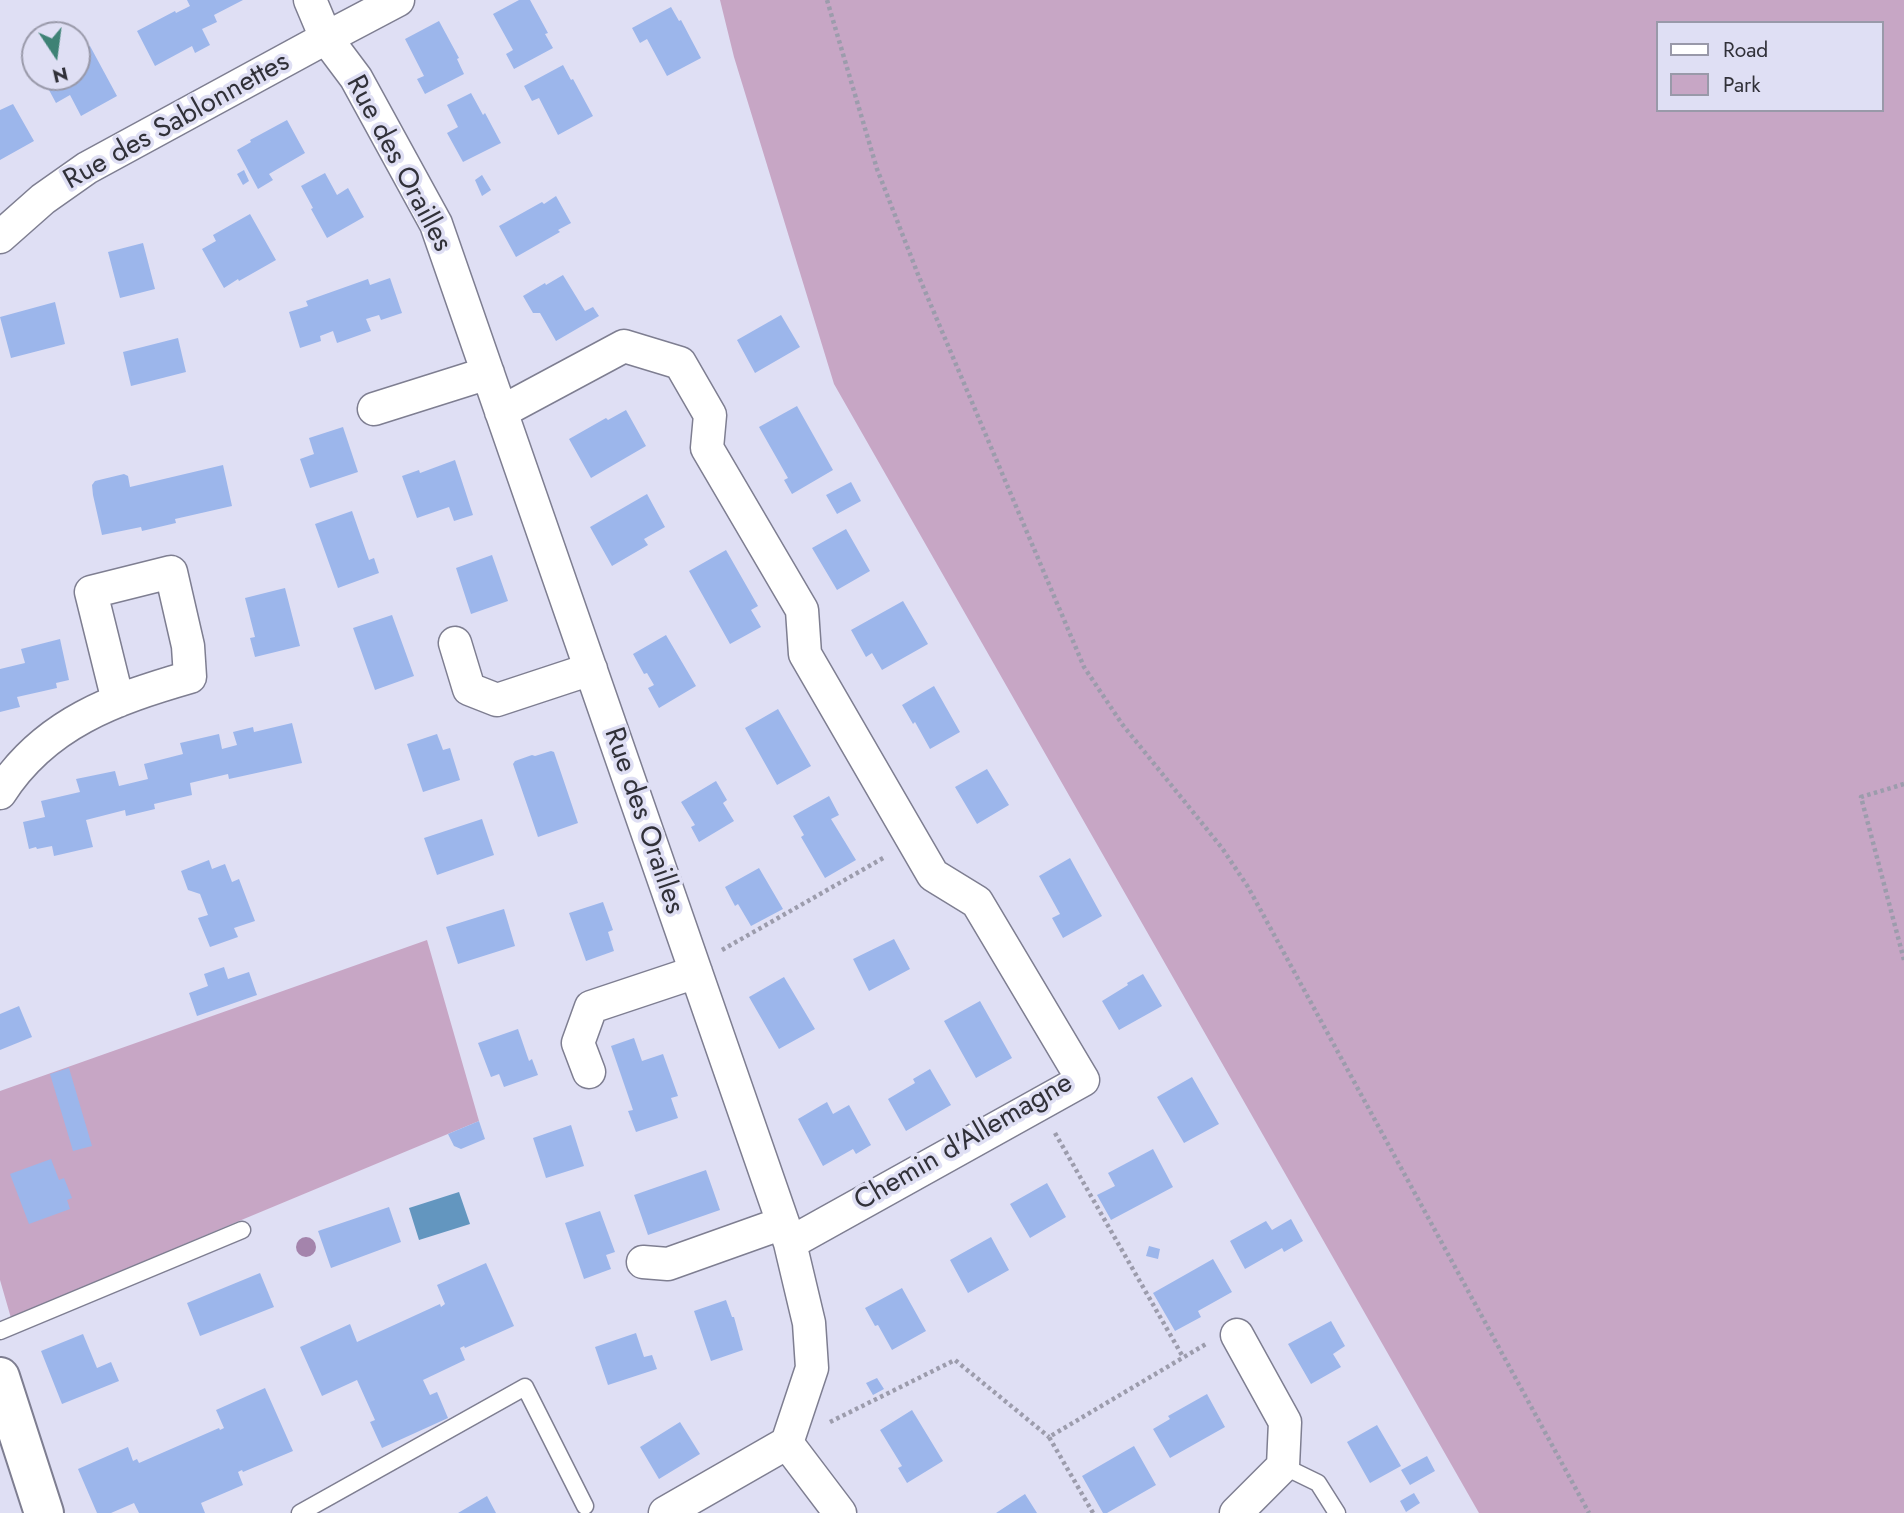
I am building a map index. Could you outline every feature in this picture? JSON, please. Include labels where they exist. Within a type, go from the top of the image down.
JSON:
[{"type":"main road","points":[[0,1377],[44,1513]]},
{"type":"street","points":[[310,0],[326,38]]},
{"type":"street","name":"Rue des Sablonnettes","points":[[0,237],[43,198],[87,168],[398,0]]},
{"type":"street","name":"Rue des Orailles","points":[[326,38],[356,78],[436,224],[787,1233],[809,1323],[811,1368],[787,1443]]},
{"type":"street","name":"Chemin d'Allemagne","points":[[501,412],[624,346],[680,363],[710,415],[706,448],[802,610],[805,654],[933,875],[977,902],[1083,1080],[787,1233]]},
{"type":"street","points":[[374,409],[488,373]]},
{"type":"street","points":[[454,643],[469,689],[496,700],[591,669]]},
{"type":"street","points":[[0,793],[38,746],[63,728],[118,701]]},
{"type":"street","points":[[589,1072],[578,1043],[591,1007],[695,969]]},
{"type":"street","points":[[643,1262],[668,1264],[787,1233]]},
{"type":"street","points":[[1236,1513],[1283,1466],[1285,1422],[1237,1335]]},
{"type":"street","points":[[664,1513],[787,1443],[840,1513]]},
{"type":"lane","points":[[0,1332],[135,1281],[242,1230]]},
{"type":"lane","points":[[300,1513],[525,1387],[584,1506]]},
{"type":"lane","points":[[1283,1466],[1318,1483],[1337,1513]]},
{"type":"path","points":[[827,0],[886,193],[1084,667],[1122,724],[1222,848],[1248,887],[1589,1513]]},
{"type":"path","points":[[1904,784],[1861,797],[1904,960]]},
{"type":"path","points":[[695,969],[913,841]]},
{"type":"path","points":[[1038,1105],[1183,1357]]},
{"type":"path","points":[[1049,1437],[1212,1340],[1237,1335]]},
{"type":"path","points":[[787,1443],[955,1360],[1049,1437],[1093,1513]]},
{"type":"green space","points":[[720,0],[1904,0],[1904,1513],[1479,1513],[834,384],[734,57]]},
{"type":"green space","points":[[427,940],[479,1121],[11,1318],[0,1280],[0,1091]]},
{"type":"water","points":[[459,1192],[470,1224],[419,1240],[409,1208]]},
{"type":"building","points":[[187,0],[243,0],[214,15],[217,22],[202,29],[210,45],[195,53],[192,46],[155,66],[137,31],[190,6]]},
{"type":"building","points":[[519,0],[530,0],[553,48],[514,69],[506,54],[513,50],[493,14]]},
{"type":"building","points":[[671,7],[701,58],[667,76],[647,39],[640,43],[632,28]]},
{"type":"building","points":[[439,21],[459,58],[457,59],[464,74],[425,94],[417,79],[424,76],[405,39]]},
{"type":"building","points":[[91,48],[117,96],[81,116],[70,95],[56,103],[50,91],[91,91]]},
{"type":"building","points":[[563,65],[593,116],[558,135],[539,98],[532,101],[524,86]]},
{"type":"building","points":[[471,93],[501,143],[463,162],[447,133],[458,127],[447,105]]},
{"type":"building","points":[[13,104],[34,141],[0,160],[0,110]]},
{"type":"building","points":[[287,120],[305,153],[269,174],[273,180],[258,189],[237,150]]},
{"type":"building","points":[[244,170],[249,181],[243,185],[237,174]]},
{"type":"building","points":[[325,173],[337,195],[348,188],[364,217],[327,238],[301,186]]},
{"type":"building","points":[[482,175],[491,190],[482,196],[475,180]]},
{"type":"building","points":[[556,196],[571,223],[516,257],[499,226]]},
{"type":"building","points":[[250,214],[276,260],[224,288],[202,249],[216,241],[213,235]]},
{"type":"building","points":[[143,243],[155,289],[120,298],[108,252]]},
{"type":"building","points":[[563,275],[585,311],[593,307],[599,316],[556,341],[540,313],[533,313],[523,296]]},
{"type":"building","points":[[390,278],[402,313],[381,320],[379,315],[366,319],[371,331],[337,343],[333,331],[320,336],[321,341],[300,348],[289,312],[308,306],[306,301],[368,279],[370,285]]},
{"type":"building","points":[[55,302],[65,344],[11,358],[0,317]]},
{"type":"building","points":[[781,315],[800,347],[755,373],[737,340]]},
{"type":"building","points":[[178,338],[186,372],[131,386],[123,352]]},
{"type":"building","points":[[797,406],[833,470],[792,494],[784,480],[788,478],[759,427]]},
{"type":"building","points":[[626,410],[646,446],[591,478],[569,439]]},
{"type":"building","points":[[343,427],[358,472],[310,488],[300,459],[314,454],[309,438]]},
{"type":"building","points":[[455,460],[473,515],[454,521],[449,507],[417,518],[402,476],[419,470],[420,473]]},
{"type":"building","points":[[223,465],[232,506],[175,519],[176,523],[142,531],[141,527],[102,535],[93,495],[92,485],[95,481],[124,474],[128,476],[130,487]]},
{"type":"building","points":[[851,482],[861,501],[837,514],[826,495]]},
{"type":"building","points":[[647,494],[665,527],[644,539],[648,545],[612,566],[590,527]]},
{"type":"building","points":[[352,511],[369,560],[374,558],[379,573],[338,588],[315,524]]},
{"type":"building","points":[[846,529],[870,571],[837,590],[812,548]]},
{"type":"building","points":[[726,550],[758,606],[751,610],[761,627],[730,644],[689,571]]},
{"type":"building","points":[[492,555],[508,601],[471,614],[456,568]]},
{"type":"building","points":[[285,588],[300,646],[255,657],[250,638],[255,637],[245,598]]},
{"type":"building","points":[[903,601],[928,644],[882,670],[872,653],[866,657],[851,630]]},
{"type":"building","points":[[392,615],[414,676],[375,690],[353,628]]},
{"type":"building","points":[[666,635],[696,686],[659,708],[648,688],[654,685],[647,673],[644,674],[633,654]]},
{"type":"building","points":[[60,639],[69,680],[56,683],[57,688],[17,697],[20,707],[0,712],[0,669],[25,663],[21,649]]},
{"type":"building","points":[[934,686],[960,732],[930,749],[902,705]]},
{"type":"building","points":[[778,709],[811,766],[777,785],[745,728]]},
{"type":"building","points":[[292,723],[302,763],[229,779],[228,774],[190,783],[192,795],[154,804],[155,809],[126,816],[125,810],[86,820],[93,847],[54,856],[52,846],[29,849],[23,822],[45,817],[41,801],[80,792],[76,779],[115,771],[119,786],[148,779],[144,764],[183,754],[180,743],[219,734],[222,749],[237,745],[233,732],[253,727],[254,732]]},
{"type":"building","points":[[437,734],[443,750],[450,748],[460,780],[423,792],[407,744]]},
{"type":"building","points":[[554,752],[578,823],[538,837],[513,764],[532,755]]},
{"type":"building","points":[[987,769],[1009,805],[977,824],[955,787]]},
{"type":"building","points":[[716,781],[727,800],[723,803],[734,821],[699,842],[691,827],[695,825],[681,802]]},
{"type":"building","points":[[829,796],[839,815],[831,819],[856,860],[825,878],[801,837],[804,835],[793,816]]},
{"type":"building","points":[[482,819],[494,855],[437,875],[424,838]]},
{"type":"building","points":[[1070,858],[1102,916],[1063,938],[1052,918],[1060,914],[1039,876]]},
{"type":"building","points":[[209,860],[212,869],[225,864],[232,882],[239,879],[255,921],[234,928],[238,937],[210,947],[198,918],[208,915],[200,894],[188,890],[181,871]]},
{"type":"building","points":[[759,868],[783,909],[751,926],[738,904],[735,906],[725,887]]},
{"type":"building","points":[[603,902],[613,930],[608,932],[614,951],[586,961],[569,913]]},
{"type":"building","points":[[504,909],[515,946],[458,964],[446,927]]},
{"type":"building","points":[[894,939],[910,969],[869,991],[853,959]]},
{"type":"building","points":[[224,967],[228,979],[249,972],[257,995],[197,1016],[189,993],[208,986],[204,974]]},
{"type":"building","points":[[1143,974],[1162,1006],[1119,1030],[1102,1001]]},
{"type":"building","points":[[784,977],[815,1029],[779,1049],[749,997]]},
{"type":"building","points":[[980,1001],[1012,1058],[976,1078],[944,1021]]},
{"type":"building","points":[[19,1006],[32,1037],[0,1050],[0,1014]]},
{"type":"building","points":[[518,1029],[529,1061],[532,1059],[538,1075],[504,1087],[499,1074],[491,1077],[478,1043]]},
{"type":"building","points":[[634,1038],[642,1061],[663,1054],[678,1096],[671,1098],[678,1118],[636,1132],[628,1111],[633,1110],[611,1046]]},
{"type":"building","points":[[69,1068],[92,1146],[73,1151],[50,1074]]},
{"type":"building","points":[[930,1069],[951,1105],[906,1131],[888,1099],[915,1083],[913,1079]]},
{"type":"building","points":[[1192,1077],[1219,1124],[1184,1143],[1157,1097]]},
{"type":"building","points":[[827,1102],[833,1114],[849,1105],[871,1145],[856,1154],[853,1149],[823,1166],[798,1119]]},
{"type":"building","points":[[479,1121],[485,1139],[461,1149],[454,1146],[448,1134]]},
{"type":"building","points":[[571,1125],[584,1166],[546,1178],[533,1138]]},
{"type":"building","points":[[1153,1149],[1173,1187],[1111,1220],[1097,1195],[1115,1186],[1108,1173]]},
{"type":"building","points":[[51,1159],[59,1180],[64,1178],[72,1198],[67,1200],[70,1209],[29,1224],[10,1174]]},
{"type":"building","points":[[706,1170],[720,1210],[648,1235],[634,1195]]},
{"type":"building","points":[[1047,1183],[1066,1217],[1030,1238],[1010,1204]]},
{"type":"building","points":[[389,1207],[401,1242],[331,1268],[318,1231]]},
{"type":"building","points":[[600,1211],[615,1252],[606,1255],[611,1269],[584,1279],[565,1223]]},
{"type":"building","points":[[1291,1219],[1303,1241],[1284,1252],[1282,1248],[1245,1269],[1230,1241],[1266,1221],[1272,1230]]},
{"type":"building","points":[[991,1237],[1009,1270],[968,1293],[950,1260]]},
{"type":"building","points":[[1149,1246],[1160,1249],[1158,1259],[1146,1256]]},
{"type":"building","points":[[1213,1259],[1232,1292],[1198,1311],[1201,1317],[1175,1331],[1153,1293]]},
{"type":"building","points":[[486,1263],[514,1326],[460,1348],[465,1360],[423,1380],[430,1395],[437,1392],[448,1418],[382,1448],[370,1422],[375,1420],[357,1380],[322,1396],[300,1347],[350,1324],[357,1342],[440,1304],[441,1307],[445,1304],[437,1285]]},
{"type":"building","points":[[260,1273],[274,1307],[200,1336],[187,1303]]},
{"type":"building","points":[[902,1288],[926,1331],[892,1350],[865,1308]]},
{"type":"building","points":[[726,1300],[734,1317],[743,1350],[711,1361],[694,1311]]},
{"type":"building","points":[[1331,1321],[1345,1346],[1333,1354],[1341,1367],[1311,1384],[1288,1344]]},
{"type":"building","points":[[636,1333],[644,1357],[652,1355],[657,1369],[608,1385],[595,1347]]},
{"type":"building","points":[[83,1334],[97,1368],[111,1362],[119,1381],[62,1404],[41,1351]]},
{"type":"building","points":[[877,1378],[884,1389],[873,1395],[866,1383]]},
{"type":"building","points":[[265,1388],[293,1451],[238,1472],[243,1485],[201,1503],[205,1513],[139,1513],[134,1503],[111,1513],[97,1513],[78,1469],[128,1447],[133,1461],[137,1459],[139,1463],[219,1428],[220,1430],[224,1428],[216,1410]]},
{"type":"building","points":[[1207,1394],[1225,1427],[1170,1458],[1153,1429],[1170,1419],[1168,1416]]},
{"type":"building","points":[[912,1410],[943,1461],[907,1483],[898,1468],[902,1466],[880,1430]]},
{"type":"building","points":[[680,1422],[700,1454],[659,1479],[640,1447]]},
{"type":"building","points":[[1377,1425],[1401,1466],[1370,1483],[1347,1442]]},
{"type":"building","points":[[1134,1446],[1156,1485],[1103,1513],[1082,1476]]},
{"type":"building","points":[[1427,1456],[1435,1471],[1410,1485],[1401,1470]]},
{"type":"building","points":[[1414,1493],[1420,1503],[1406,1512],[1400,1501]]},
{"type":"building","points":[[1025,1494],[1037,1513],[996,1513]]},
{"type":"building","points":[[487,1496],[496,1513],[458,1513]]}]
